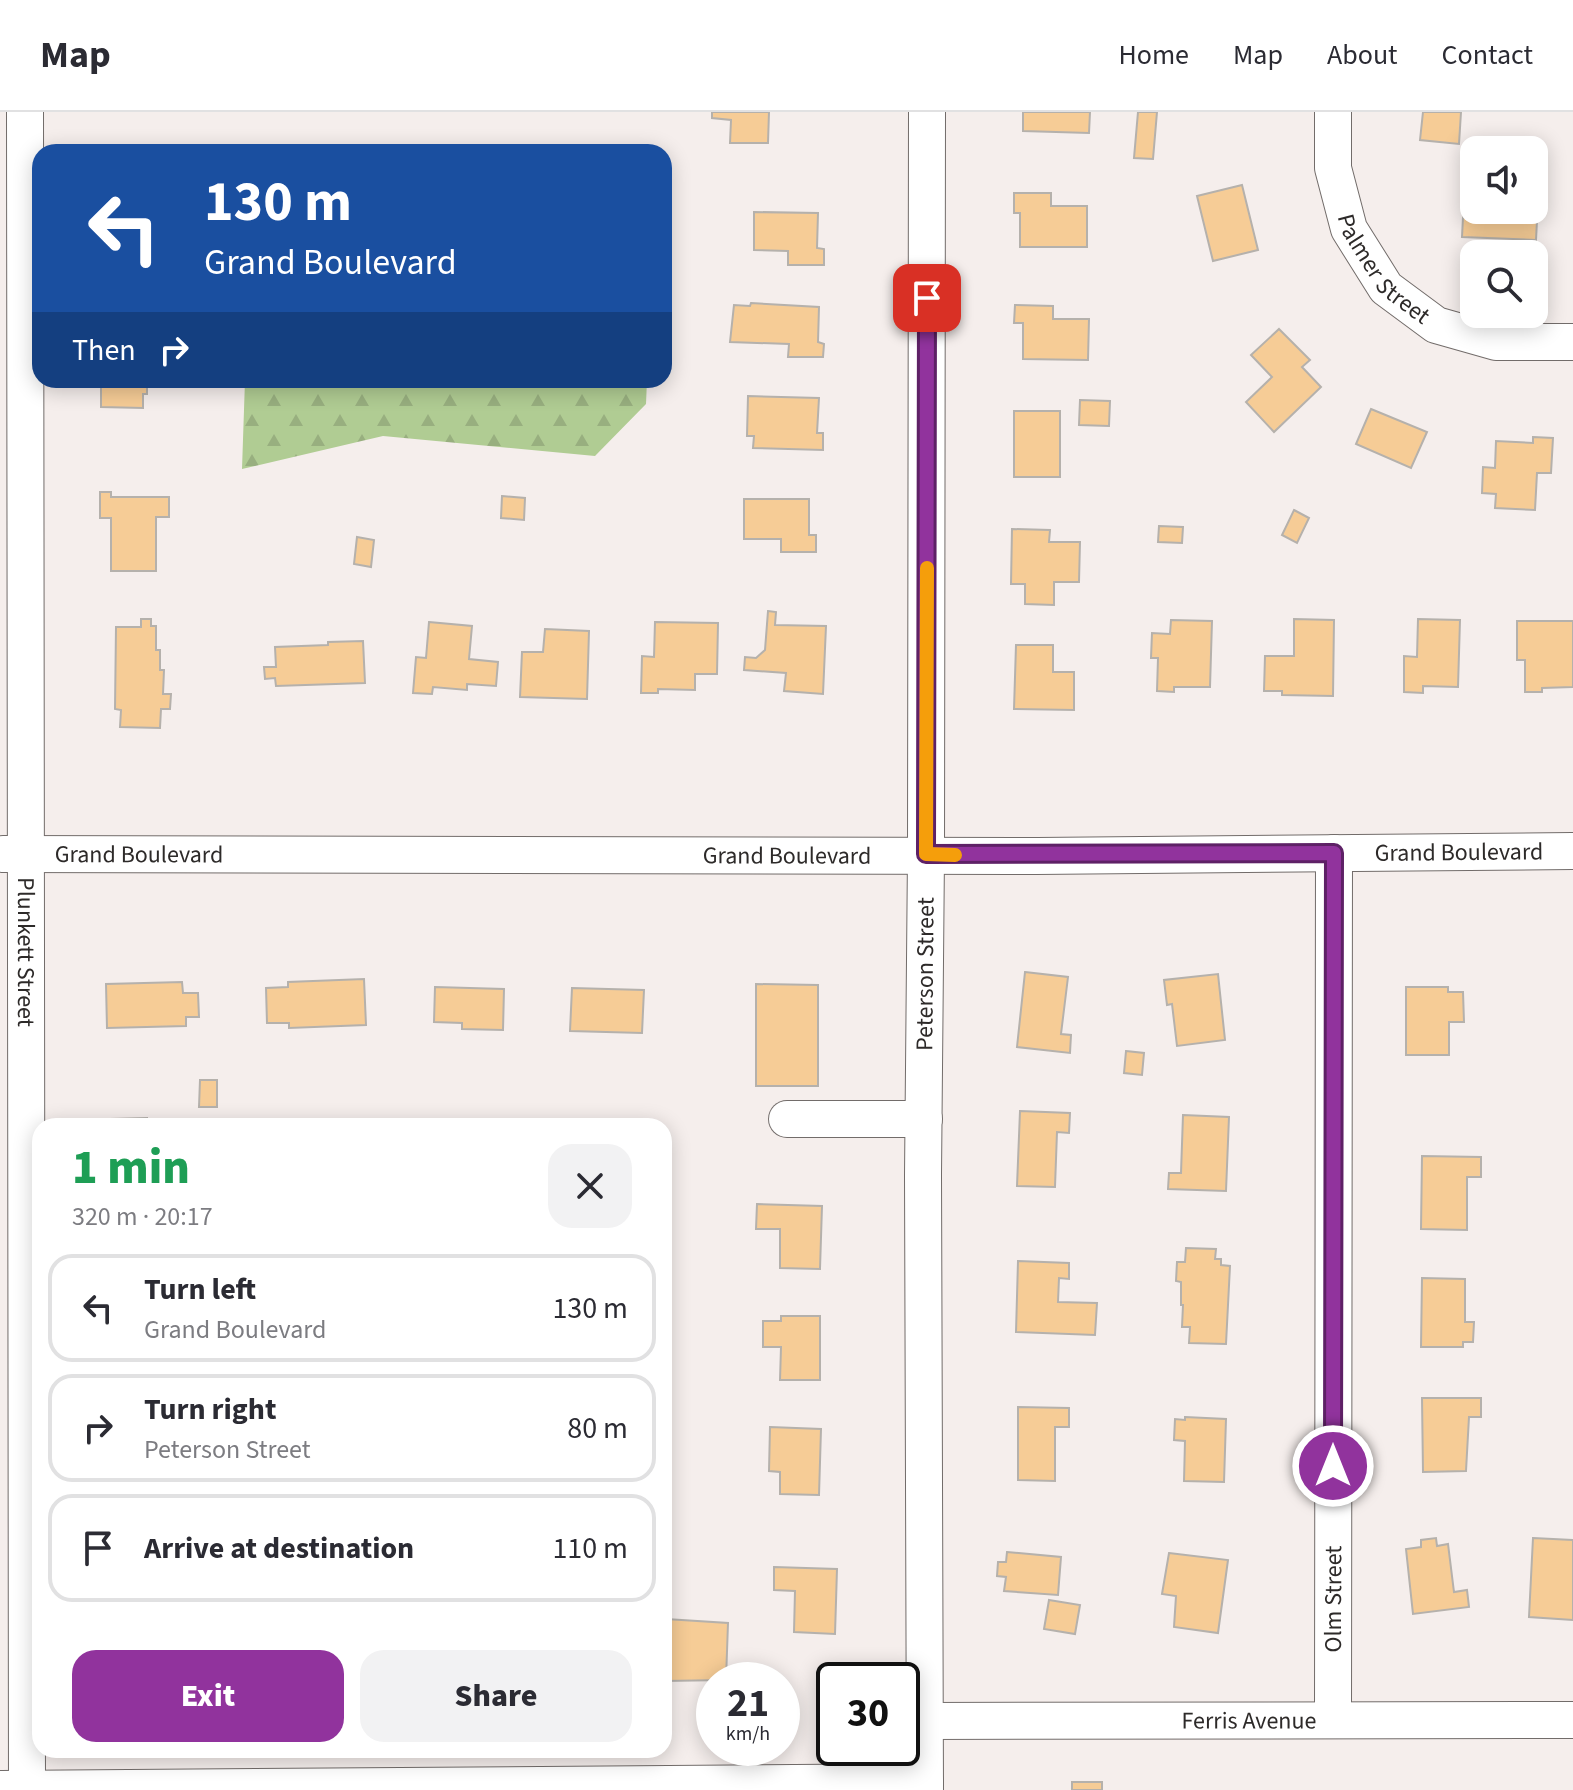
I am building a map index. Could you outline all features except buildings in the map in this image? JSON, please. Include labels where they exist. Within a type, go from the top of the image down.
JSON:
[{"type":"street","name":"Plunkett Street","points":[[25,112],[12,854],[27,1790]]},
{"type":"street","name":"Peterson Street","points":[[925,1786],[927,112]]},
{"type":"street","name":"Palmer Street","points":[[1333,112],[1333,168],[1349,229],[1386,288],[1436,325],[1496,342],[1573,342]]},
{"type":"street","name":"Grand Boulevard","points":[[12,854],[1573,851]]},
{"type":"street","name":"Olm Street","points":[[1333,1719],[1334,853]]},
{"type":"street","points":[[787,1119],[924,1119]]},
{"type":"street","name":"Ferris Avenue","points":[[925,1721],[1573,1720]]},
{"type":"street","points":[[0,1789],[925,1786]]},
{"type":"green space","points":[[245,388],[647,388],[646,404],[595,456],[383,436],[242,469]]},
{"type":"slow traffic","points":[[927,568],[926,854],[955,855]]},
{"type":"route","points":[[927,298],[926,854],[1334,853],[1333,1466]]}]
